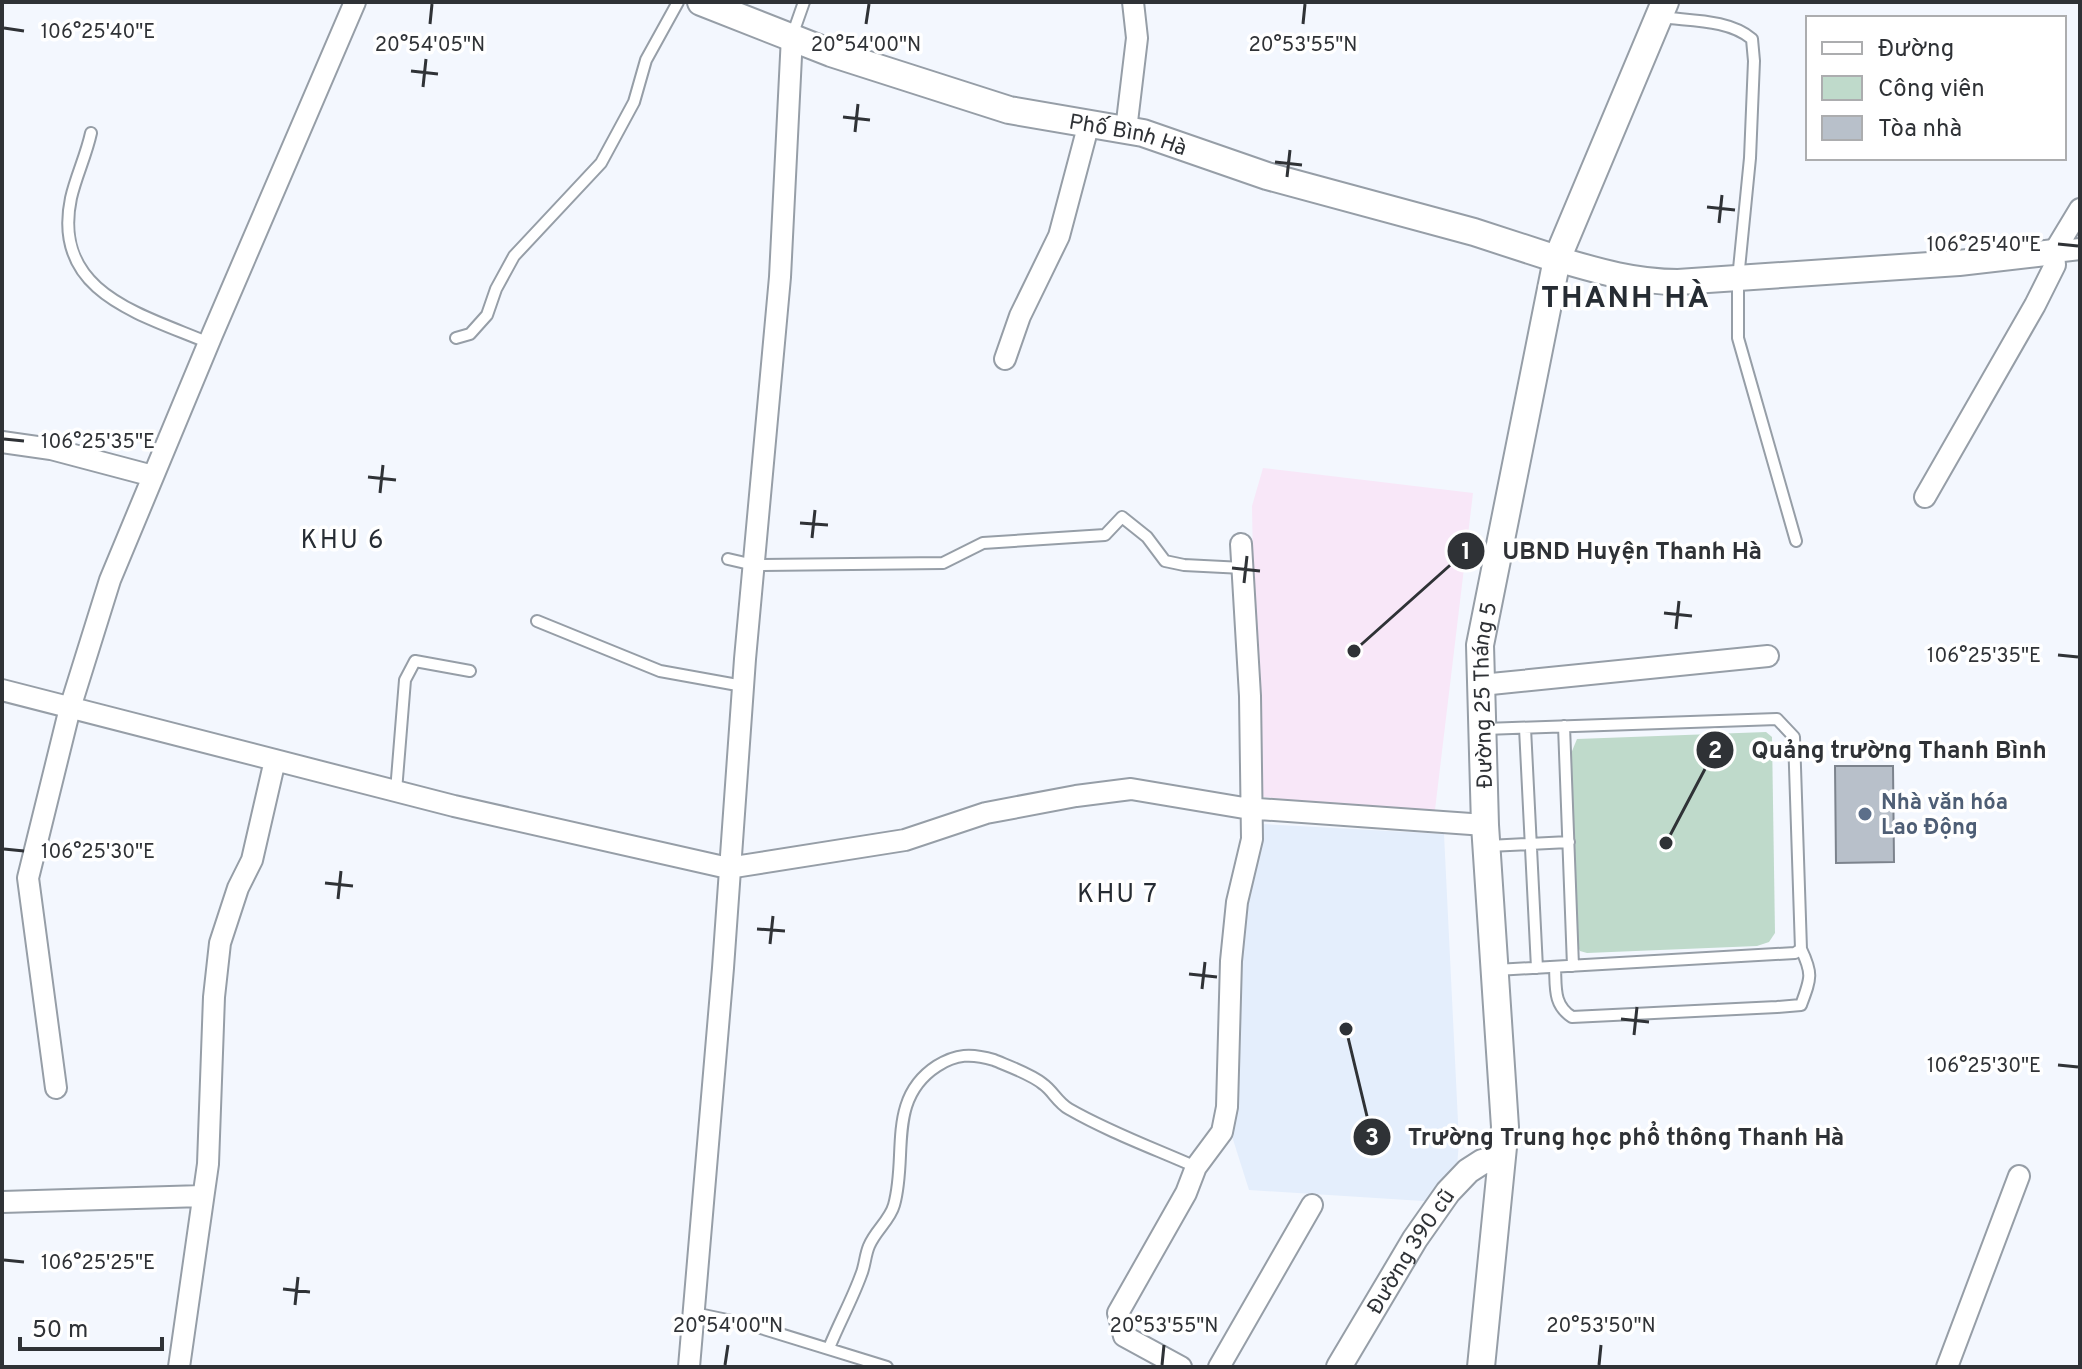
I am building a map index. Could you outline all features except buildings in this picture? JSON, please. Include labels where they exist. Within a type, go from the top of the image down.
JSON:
[{"type":"main road","name":"Phố Bình Hà","points":[[701,2],[831,53],[1009,110],[1143,133],[1267,176],[1474,232],[1557,259]]},
{"type":"main road","name":"Đường 25 Tháng 5","points":[[1481,1367],[1505,1127],[1486,836],[1480,645],[1557,259],[1662,9]]},
{"type":"street","points":[[56,1088],[28,878],[70,708],[110,580],[355,2]]},
{"type":"street","points":[[1126,130],[1137,38],[1133,2]]},
{"type":"street","points":[[689,1367],[743,686],[780,277],[792,36]]},
{"type":"street","points":[[1005,359],[1020,316],[1059,236],[1089,123]]},
{"type":"street","points":[[1925,497],[2035,305],[2055,265],[2054,252],[2080,209]]},
{"type":"street","points":[[1557,259],[1616,277],[1647,282],[1738,279],[1959,263],[2080,249]]},
{"type":"street","points":[[2,442],[51,449],[153,476]]},
{"type":"street","points":[[1181,1367],[1124,1336],[1118,1313],[1186,1193],[1196,1167],[1222,1132],[1227,1107],[1231,961],[1237,902],[1252,839],[1253,809],[1241,544]]},
{"type":"street","points":[[1481,685],[1768,656]]},
{"type":"street","points":[[2,690],[396,791],[728,868],[905,840],[986,813],[1131,789],[1253,809],[1486,836]]},
{"type":"street","points":[[179,1367],[208,1164],[214,997],[220,943],[238,888],[252,860],[275,760]]},
{"type":"street","name":"Đường 390 cũ","points":[[1339,1367],[1415,1239],[1448,1192],[1468,1171],[1482,1162],[1501,1158]]},
{"type":"street","points":[[1947,1367],[2019,1176]]},
{"type":"street","points":[[2,1202],[203,1196]]},
{"type":"street","points":[[1219,1367],[1312,1205]]},
{"type":"lane","points":[[456,338],[470,334],[487,315],[496,289],[514,256],[601,163],[634,102],[646,60],[678,2]]},
{"type":"lane","points":[[792,36],[804,2]]},
{"type":"lane","points":[[1662,9],[1743,31],[1752,39],[1750,158],[1738,279],[1738,338],[1796,541]]},
{"type":"lane","points":[[91,133],[71,198],[68,232],[74,256],[89,282],[113,303],[209,343]]},
{"type":"lane","points":[[728,559],[754,565],[943,563],[983,543],[1105,535],[1122,517],[1147,537],[1165,561],[1243,568]]},
{"type":"lane","points":[[537,621],[660,671],[743,686]]},
{"type":"lane","points":[[396,791],[405,680],[415,661],[470,671]]},
{"type":"lane","points":[[1482,730],[1777,719],[1794,737],[1801,949],[1811,971],[1801,1005],[1572,1017],[1564,1012],[1556,997],[1555,967]]},
{"type":"lane","points":[[1564,726],[1573,966]]},
{"type":"lane","points":[[1525,728],[1537,968]]},
{"type":"lane","points":[[1486,836],[1531,844],[1569,842]]},
{"type":"lane","points":[[1494,970],[1795,953],[1801,949]]},
{"type":"lane","points":[[829,1348],[861,1274],[869,1244],[893,1209],[899,1183],[905,1103],[929,1071],[948,1059],[972,1055],[995,1061],[1043,1084],[1060,1104],[1085,1118],[1196,1167]]},
{"type":"lane","points":[[694,1313],[751,1325],[887,1367]]},
{"type":"shaded area","points":[[1263,468],[1473,493],[1434,818],[1257,796],[1252,506]]},
{"type":"shaded area","points":[[1262,824],[1444,834],[1459,1142],[1454,1203],[1249,1190],[1230,1130],[1244,928]]},
{"type":"green space","points":[[1766,732],[1772,737],[1775,933],[1769,942],[1757,946],[1580,951],[1577,945],[1570,756],[1577,739]]},
{"type":"place","name":"UBND Huyện Thanh Hà","points":[[1354,651]]},
{"type":"place","name":"Nhà văn hóa Lao Động","points":[[1865,814]]},
{"type":"place","name":"Quảng trường Thanh Bình","points":[[1666,843]]},
{"type":"place","name":"Trường Trung học phổ thông Thanh Hà","points":[[1346,1029]]},
{"type":"district","name":"THANH HÀ","points":[[1626,297]]},
{"type":"district","name":"KHU 6","points":[[343,539]]},
{"type":"district","name":"KHU 7","points":[[1118,893]]}]
